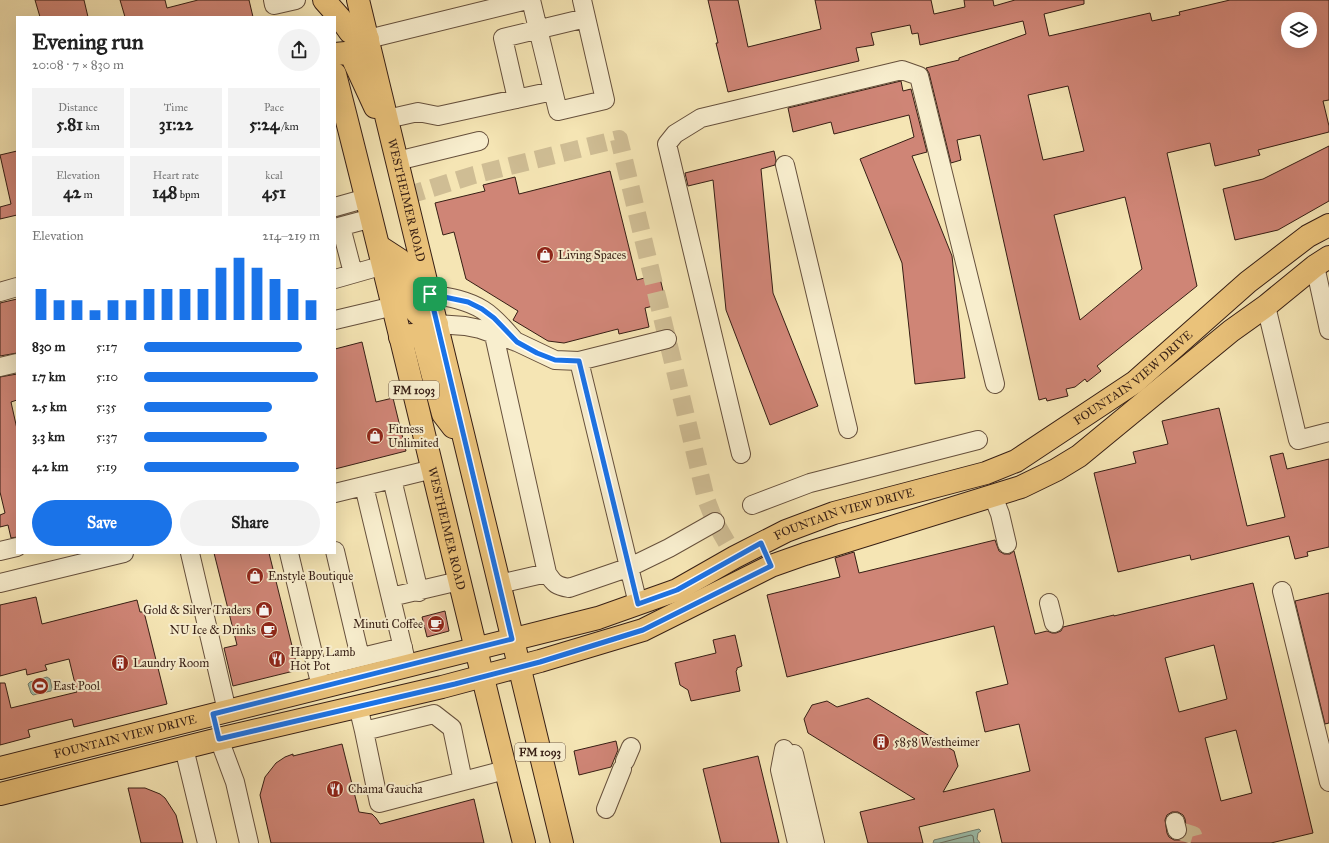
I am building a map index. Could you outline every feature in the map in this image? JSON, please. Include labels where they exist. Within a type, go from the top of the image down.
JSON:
[{"type":"main road","points":[[317,0],[321,16]]},
{"type":"main road","points":[[324,0],[350,32],[368,39]]},
{"type":"main road","name":"WESTHEIMER ROAD","points":[[358,0],[562,843]]},
{"type":"main road","points":[[336,54],[346,52],[351,55],[396,156]]},
{"type":"main road","name":"WESTHEIMER ROAD","points":[[336,81],[341,118],[370,208],[459,581],[524,843]]},
{"type":"main road","name":"FOUNTAIN VIEW DRIVE","points":[[0,768],[220,713],[319,678],[405,656],[476,648],[598,618],[677,590],[735,557],[786,531],[834,513],[986,473],[1016,461],[1135,382],[1248,282],[1308,236],[1329,225]]},
{"type":"main road","points":[[382,256],[400,260],[412,306],[421,317],[437,324]]},
{"type":"main road","name":"FOUNTAIN VIEW DRIVE","points":[[0,794],[219,739],[519,667],[643,630],[771,566],[1021,487],[1056,470],[1079,456],[1231,332],[1322,262]]},
{"type":"main road","points":[[1248,282],[1266,306]]},
{"type":"main road","points":[[400,337],[414,334],[420,336],[424,342],[443,414],[466,443]]},
{"type":"main road","points":[[986,473],[993,496]]},
{"type":"main road","points":[[761,543],[771,566]]},
{"type":"main road","points":[[735,557],[745,580]]},
{"type":"main road","points":[[219,739],[220,713]]},
{"type":"street","points":[[273,0],[274,6],[296,0]]},
{"type":"street","points":[[368,39],[496,4],[527,0]]},
{"type":"street","points":[[531,0],[558,111],[604,100],[582,0]]},
{"type":"street","points":[[517,99],[503,38],[586,18]]},
{"type":"street","points":[[741,454],[667,144],[675,134],[701,118],[902,70],[919,76],[995,384]]},
{"type":"street","points":[[387,119],[418,112],[438,116],[553,91]]},
{"type":"street","points":[[396,156],[479,141]]},
{"type":"street","points":[[785,165],[848,429]]},
{"type":"street","points":[[336,207],[370,208]]},
{"type":"street","points":[[353,273],[338,227],[370,208]]},
{"type":"street","points":[[336,279],[353,273],[382,256]]},
{"type":"street","points":[[1322,262],[1329,330]]},
{"type":"street","points":[[0,292],[16,287]]},
{"type":"street","points":[[430,294],[468,302],[482,309],[494,318],[517,342]]},
{"type":"street","points":[[336,320],[394,306]]},
{"type":"street","points":[[1266,306],[1298,440],[1329,432]]},
{"type":"street","points":[[437,324],[465,326],[480,330],[517,342],[555,360],[579,361],[667,338]]},
{"type":"street","points":[[494,335],[547,573],[553,582],[559,586],[569,588],[630,567],[669,548],[715,522]]},
{"type":"street","points":[[579,361],[638,604]]},
{"type":"street","points":[[0,367],[16,363]]},
{"type":"street","points":[[752,505],[810,483],[978,440]]},
{"type":"street","points":[[336,493],[433,469]]},
{"type":"street","points":[[392,479],[419,592]]},
{"type":"street","points":[[289,554],[319,678],[360,657],[405,656],[364,486]]},
{"type":"street","points":[[993,496],[1000,514],[1007,544]]},
{"type":"street","points":[[0,551],[16,547]]},
{"type":"street","points":[[0,582],[120,554]]},
{"type":"street","points":[[190,554],[220,713]]},
{"type":"street","points":[[336,554],[360,657]]},
{"type":"street","points":[[499,584],[547,573]]},
{"type":"street","points":[[391,597],[419,592],[459,581]]},
{"type":"street","points":[[1282,592],[1329,782]]},
{"type":"street","points":[[1049,603],[1054,623]]},
{"type":"street","points":[[358,706],[379,803],[505,770]]},
{"type":"street","points":[[364,731],[434,714],[452,728],[463,781]]},
{"type":"street","points":[[219,739],[235,782],[249,843]]},
{"type":"street","points":[[184,748],[207,843]]},
{"type":"street","points":[[797,843],[780,770],[789,752],[815,843]]},
{"type":"street","points":[[606,809],[626,759]]},
{"type":"water","name":"East Pool","points":[[47,677],[50,679],[52,688],[51,691],[33,695],[28,684]]},
{"type":"water","points":[[979,829],[981,831],[978,833],[977,839],[980,843],[933,843],[934,840]]},
{"type":"building","points":[[35,0],[84,0],[88,16],[40,16]]},
{"type":"building","points":[[120,0],[165,0],[167,8],[198,0],[249,0],[253,16],[125,16]]},
{"type":"building","points":[[708,0],[738,0],[748,47],[821,29],[815,0],[931,0],[934,14],[965,7],[964,0],[993,0],[994,6],[1015,0],[1084,0],[1084,4],[1044,14],[1049,36],[1150,13],[1152,21],[1180,15],[1179,12],[1230,0],[1329,0],[1329,100],[1323,101],[1329,132],[1258,150],[1260,155],[1215,166],[1210,143],[1167,153],[1197,286],[1097,366],[1101,371],[1087,382],[1085,379],[1075,387],[1066,389],[1068,396],[1047,401],[1046,398],[1039,400],[980,135],[957,140],[961,160],[951,163],[929,73],[926,68],[959,60],[959,58],[1026,34],[1023,21],[920,45],[918,33],[912,34],[910,25],[871,33],[874,45],[856,48],[859,61],[728,92],[716,43],[718,43]],"holes":[[[1068,86],[1084,151],[1043,160],[1028,95]],[[1125,197],[1142,269],[1080,320],[1054,215]]]},
{"type":"building","points":[[901,81],[903,91],[911,89],[927,152],[912,156],[952,256],[965,378],[915,384],[902,263],[860,159],[914,137],[909,115],[834,134],[831,122],[793,132],[788,108]]},
{"type":"building","points":[[1329,146],[1329,201],[1278,230],[1235,240],[1223,189],[1263,179]]},
{"type":"building","points":[[16,151],[16,215],[0,219],[0,207],[11,204],[0,155]]},
{"type":"building","points":[[774,151],[776,160],[775,165],[761,169],[773,293],[818,406],[770,425],[726,310],[713,180],[688,186],[685,173]]},
{"type":"building","name":"Living Spaces","points":[[610,171],[637,280],[659,274],[666,303],[645,308],[649,327],[619,334],[618,329],[564,343],[548,341],[513,320],[518,311],[466,279],[454,232],[443,235],[435,203],[485,191],[483,185],[515,177],[519,194]]},
{"type":"building","points":[[16,299],[16,353],[0,356],[0,303]]},
{"type":"building","points":[[362,342],[376,402],[393,398],[406,451],[336,469],[336,349]]},
{"type":"building","points":[[16,374],[16,400],[11,402],[16,424],[16,537],[11,538],[8,525],[0,527],[0,515],[5,513],[0,492],[0,377]]},
{"type":"building","points":[[1219,408],[1247,526],[1285,517],[1270,456],[1283,453],[1287,469],[1329,459],[1329,547],[1307,552],[1308,556],[1295,559],[1289,536],[1191,560],[1190,555],[1118,572],[1094,473],[1136,463],[1133,452],[1168,444],[1162,421]]},
{"type":"building","points":[[995,540],[999,551],[1004,554],[1010,554],[1014,551],[1035,634],[1047,631],[1056,633],[1061,631],[1063,627],[1253,583],[1313,833],[1271,843],[1002,843],[994,809],[919,827],[923,843],[868,843],[860,812],[915,799],[808,733],[804,719],[812,705],[827,701],[837,707],[868,698],[954,751],[958,766],[943,792],[1030,771],[1019,724],[985,732],[976,692],[1008,684],[994,626],[787,677],[767,595],[840,577],[835,558],[854,552],[859,573]],"holes":[[[1214,645],[1227,699],[1179,712],[1165,658]],[[1236,730],[1252,793],[1221,801],[1205,738]],[[1172,812],[1178,812],[1183,815],[1187,832],[1185,837],[1180,840],[1174,840],[1169,837],[1165,820],[1167,815]]]},
{"type":"building","points":[[214,554],[269,554],[298,670],[233,686],[224,648],[237,645]]},
{"type":"building","points":[[1329,593],[1329,723],[1325,724],[1295,601]]},
{"type":"building","points":[[36,597],[42,624],[137,600],[140,612],[144,612],[167,704],[74,727],[72,719],[28,730],[30,737],[0,745],[0,683],[5,683],[11,708],[77,692],[69,659],[45,665],[47,670],[27,675],[26,669],[0,676],[0,605]]},
{"type":"building","name":"Minuti Coffee","points":[[445,611],[449,631],[427,637],[422,617]]},
{"type":"building","points":[[735,635],[742,666],[737,668],[736,671],[740,691],[691,701],[688,690],[680,685],[675,663],[716,653],[713,640]]},
{"type":"building","points":[[616,741],[618,750],[611,767],[579,775],[574,751]]},
{"type":"building","points":[[342,744],[359,812],[372,814],[380,824],[474,799],[484,843],[271,843],[260,795],[265,777],[276,763],[285,757]]},
{"type":"building","points":[[758,756],[779,843],[721,843],[703,769]]},
{"type":"building","points":[[128,788],[145,788],[160,794],[165,798],[176,815],[183,843],[141,843]]},
{"type":"tunnel","points":[[406,196],[474,175],[619,139],[706,499],[715,522],[735,557]]},
{"type":"tunnel","points":[[1177,830],[1193,835],[1195,843]]},
{"type":"place","name":"Living Spaces","points":[[545,255]]},
{"type":"place","name":"Fitness Unlimited","points":[[375,436]]},
{"type":"place","name":"Enstyle Boutique","points":[[255,576]]},
{"type":"place","name":"Gold & Silver Traders","points":[[264,610]]},
{"type":"place","name":"Minuti Coffee","points":[[436,624]]},
{"type":"place","name":"NU Ice & Drinks","points":[[269,630]]},
{"type":"place","name":"Happy Lamb Hot Pot","points":[[277,659]]},
{"type":"place","name":"Laundry Room","points":[[120,663]]},
{"type":"place","name":"East Pool","points":[[40,686]]},
{"type":"place","name":"5858 Westheimer","points":[[881,742]]},
{"type":"place","name":"Chama Gaucha","points":[[335,789]]},
{"type":"route","points":[[430,294],[468,302],[482,309],[494,318],[517,342],[537,353],[555,360],[579,361],[638,604],[677,590],[761,543],[771,566],[643,630],[540,662],[455,684],[219,739],[213,714],[512,639],[430,294]]}]
